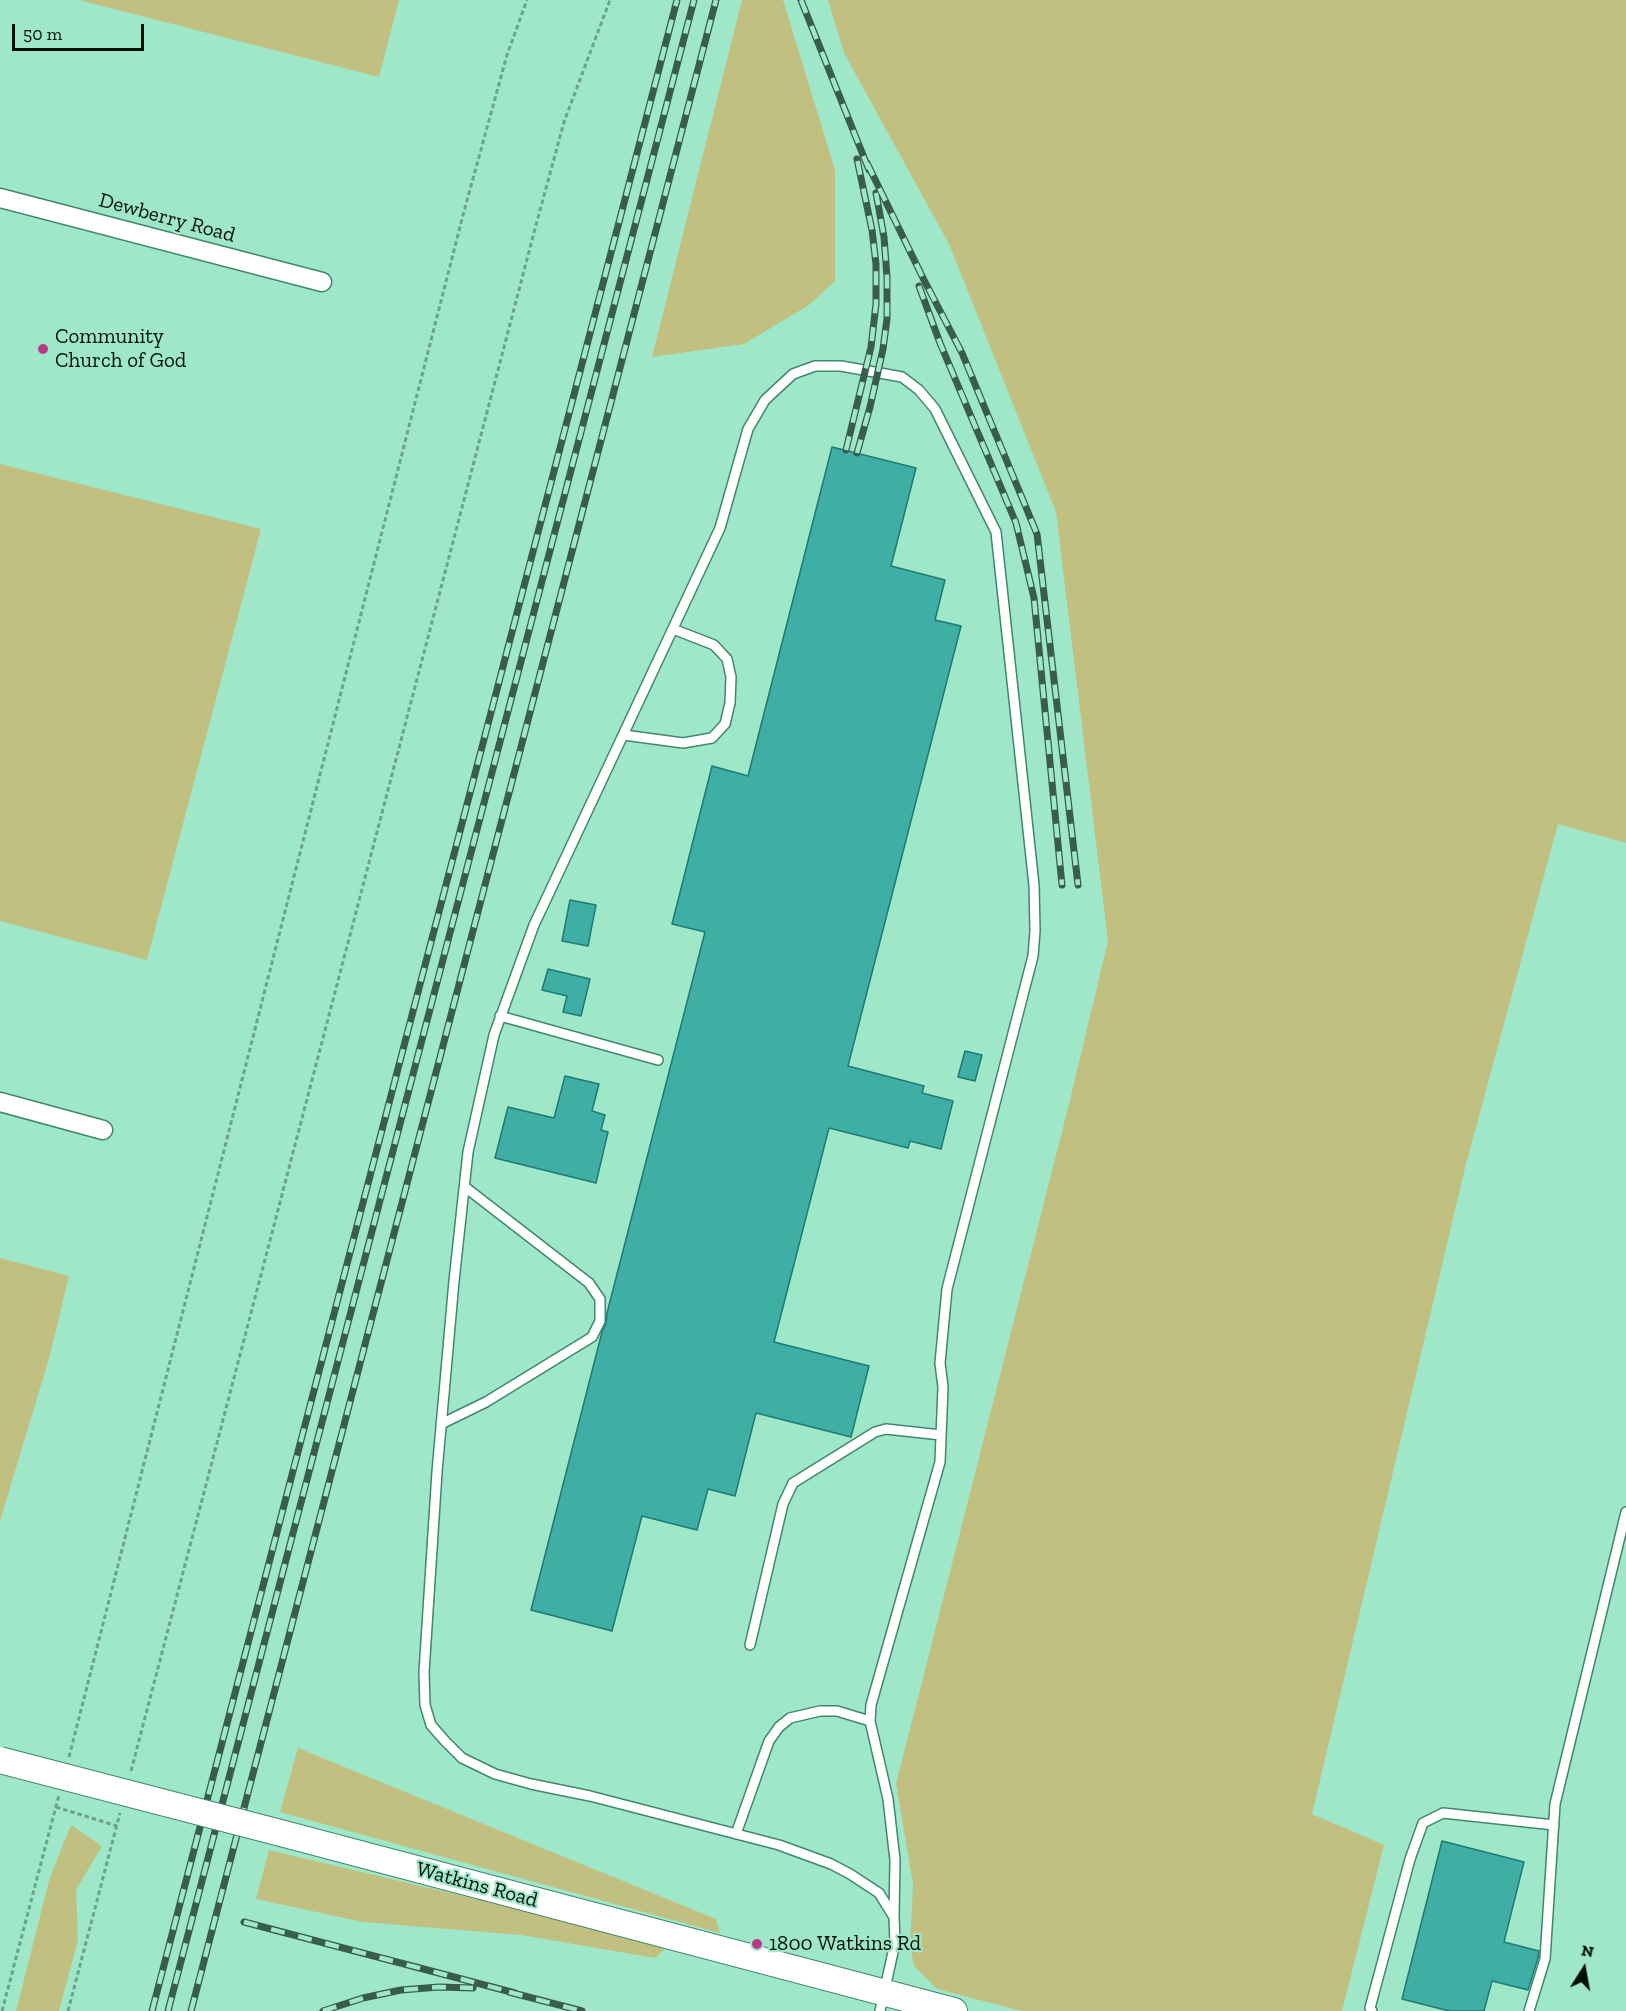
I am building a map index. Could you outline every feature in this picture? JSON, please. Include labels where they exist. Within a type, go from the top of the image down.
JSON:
[{"type":"street","name":"Dewberry Road","points":[[0,198],[322,282]]},
{"type":"street","points":[[0,1102],[103,1130]]},
{"type":"street","name":"Watkins Road","points":[[0,1760],[292,1836],[883,2002],[954,2011]]},
{"type":"lane","points":[[883,2002],[895,1943],[895,1860],[888,1799],[870,1721],[871,1705],[940,1462],[943,1387],[940,1363],[947,1289],[1033,956],[1034,885],[996,532],[935,409],[919,390],[902,377],[841,366],[815,366],[793,374],[765,400],[748,429],[720,528],[534,925],[494,1035],[468,1152],[441,1425],[424,1672],[425,1705],[431,1725],[462,1758],[495,1774],[779,1845],[831,1864],[850,1874],[879,1893],[894,1917]]},
{"type":"lane","points":[[624,735],[683,743],[712,738],[725,724],[730,703],[731,677],[727,659],[714,645],[673,629]]},
{"type":"lane","points":[[500,1016],[658,1060]]},
{"type":"lane","points":[[441,1425],[486,1402],[592,1337],[600,1322],[600,1299],[589,1283],[465,1186]]},
{"type":"lane","points":[[750,1645],[783,1504],[793,1483],[875,1432],[886,1429],[941,1435]]},
{"type":"lane","points":[[1529,2011],[1545,1959],[1555,1804],[1626,1512]]},
{"type":"lane","points":[[736,1834],[769,1741],[784,1722],[790,1718],[820,1711],[837,1711],[870,1721]]},
{"type":"lane","points":[[1372,2011],[1370,2008],[1406,1870],[1423,1823],[1443,1813],[1554,1825]]},
{"type":"path","points":[[68,1761],[463,215],[507,55],[527,0]]},
{"type":"path","points":[[129,1780],[536,225],[564,122],[610,0]]},
{"type":"path","points":[[2,2011],[59,1796]]},
{"type":"path","points":[[68,2011],[123,1803]]},
{"type":"path","points":[[56,1807],[117,1826]]},
{"type":"shaded area","points":[[79,0],[399,0],[379,77]]},
{"type":"shaded area","points":[[742,0],[783,0],[835,170],[835,281],[809,305],[744,344],[652,357]]},
{"type":"shaded area","points":[[828,0],[1626,0],[1626,843],[1558,824],[1465,1168],[1312,1814],[1384,1845],[1342,2011],[1022,2011],[937,1989],[914,1966],[910,1946],[913,1884],[896,1784],[1069,1104],[1108,941],[1056,512],[949,244],[844,53]]},
{"type":"shaded area","points":[[0,464],[261,529],[147,960],[0,921]]},
{"type":"shaded area","points":[[0,1258],[69,1276],[50,1355],[0,1521]]},
{"type":"shaded area","points":[[298,1748],[716,1919],[720,1933],[280,1812]]},
{"type":"shaded area","points":[[71,1825],[102,1846],[76,1890],[78,1940],[59,2011],[16,2011],[50,1877]]},
{"type":"shaded area","points":[[269,1850],[669,1945],[655,1958],[521,1935],[363,1922],[256,1899]]},
{"type":"building","points":[[832,447],[916,468],[891,566],[945,580],[935,620],[961,626],[848,1066],[924,1086],[922,1093],[953,1101],[941,1149],[910,1141],[908,1148],[829,1128],[774,1342],[869,1366],[851,1437],[756,1413],[735,1496],[708,1489],[697,1530],[642,1516],[612,1631],[531,1610],[705,932],[672,924],[712,766],[748,776]]},
{"type":"building","points":[[570,900],[596,905],[588,946],[562,941]]},
{"type":"building","points":[[548,969],[590,979],[581,1016],[563,1012],[567,996],[542,990]]},
{"type":"building","points":[[965,1051],[982,1055],[975,1081],[958,1077]]},
{"type":"building","points":[[565,1076],[599,1084],[592,1111],[605,1115],[601,1130],[608,1132],[596,1183],[495,1158],[508,1107],[554,1118]]},
{"type":"building","points":[[1442,1841],[1524,1862],[1504,1942],[1539,1951],[1538,1958],[1528,1990],[1492,1981],[1484,2011],[1449,2011],[1402,1999]]},
{"type":"railway","points":[[152,2011],[677,0]]},
{"type":"railway","points":[[168,2011],[694,0]]},
{"type":"railway","points":[[191,2011],[716,0]]},
{"type":"railway","points":[[801,0],[869,170]]},
{"type":"railway","points":[[846,450],[871,347],[876,304],[876,264],[872,230],[857,159]]},
{"type":"railway","points":[[867,163],[962,353],[1037,534],[1078,885]]},
{"type":"railway","points":[[857,453],[883,349],[887,319],[884,237],[876,193]]},
{"type":"railway","points":[[919,286],[940,343],[1016,523],[1034,598],[1062,885]]},
{"type":"railway","points":[[244,1922],[515,1993]]},
{"type":"railway","points":[[323,2011],[363,1998],[401,1990],[439,1987],[473,1988]]},
{"type":"railway","points":[[509,1992],[582,2011]]},
{"type":"place","name":"Community Church of God","points":[[43,349]]},
{"type":"place","name":"1800 Watkins Rd","points":[[757,1944]]}]
